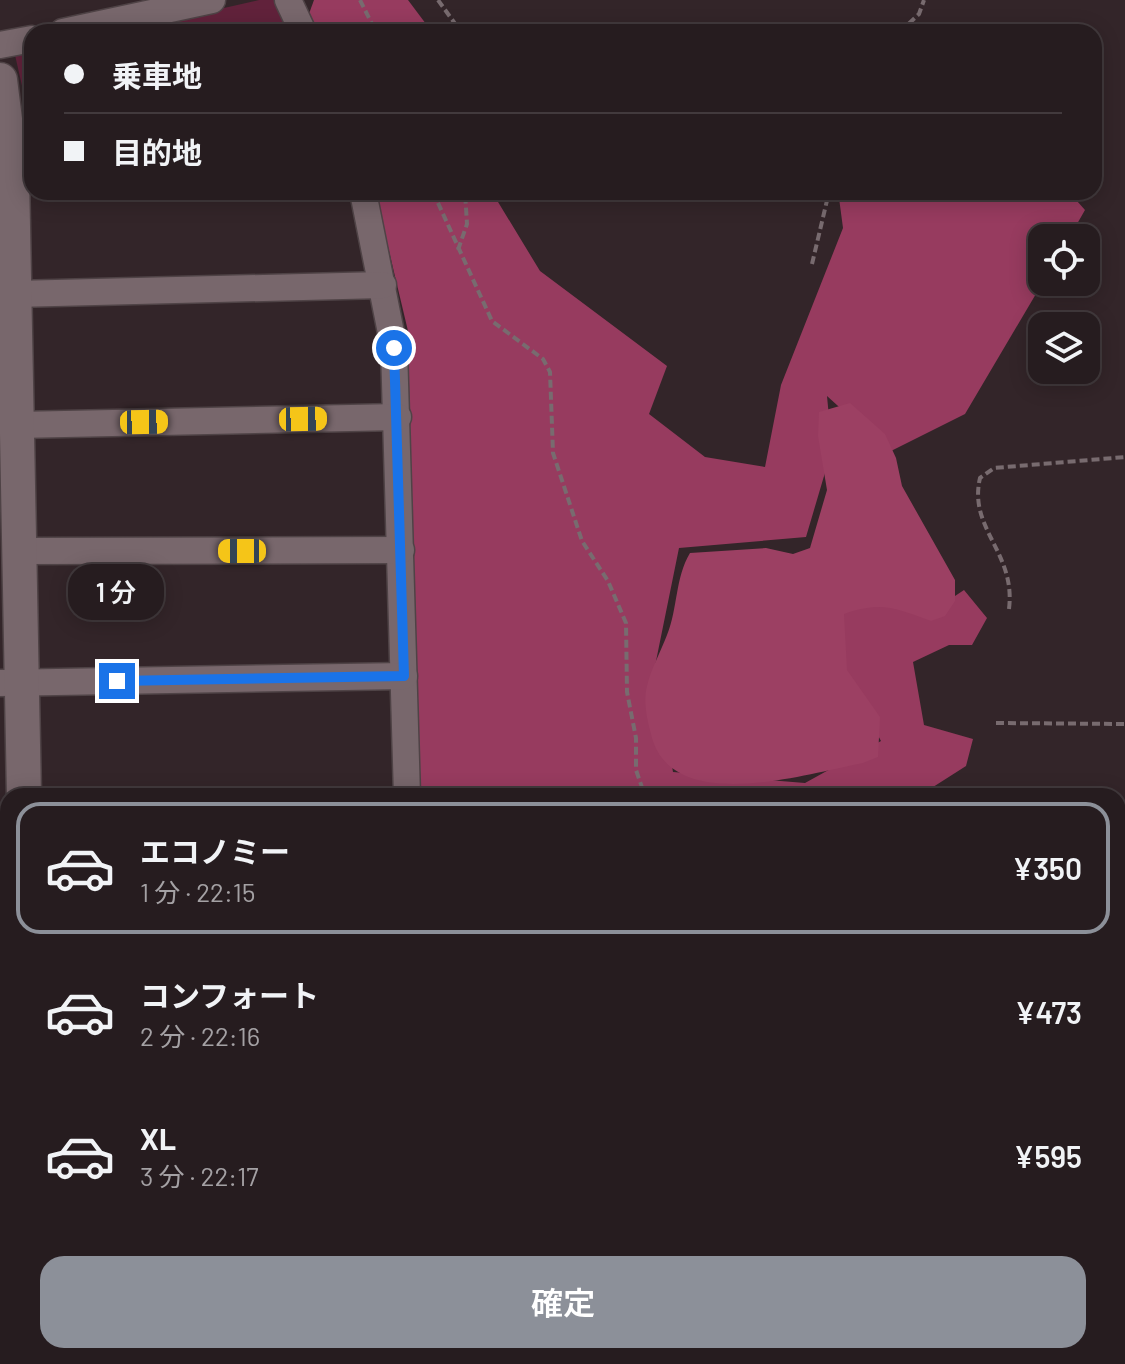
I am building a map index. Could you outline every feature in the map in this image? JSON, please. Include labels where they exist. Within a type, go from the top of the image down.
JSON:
[{"type":"street","points":[[89,24],[143,7],[212,0]]},
{"type":"street","points":[[288,0],[299,24]]},
{"type":"street","points":[[0,45],[24,40]]},
{"type":"street","points":[[0,80],[22,173],[15,294],[19,551],[11,683],[23,788]]},
{"type":"street","points":[[365,200],[394,348],[407,788]]},
{"type":"street","points":[[15,294],[383,285]]},
{"type":"street","points":[[17,425],[398,417]]},
{"type":"street","points":[[19,551],[401,550]]},
{"type":"street","points":[[11,683],[404,676]]},
{"type":"path","points":[[360,0],[372,24]]},
{"type":"path","points":[[438,0],[455,24]]},
{"type":"path","points":[[908,24],[919,14],[924,0]]},
{"type":"path","points":[[436,200],[492,321],[543,359],[550,372],[553,453],[582,541],[608,581],[626,623],[627,692],[636,738],[636,770],[642,788]]},
{"type":"path","points":[[458,250],[467,224],[466,200]]},
{"type":"path","points":[[812,264],[827,200]]},
{"type":"path","points":[[1009,609],[1011,592],[1006,565],[981,519],[976,496],[980,478],[994,468],[1125,457]]},
{"type":"path","points":[[996,723],[1125,724]]},
{"type":"shaded area","points":[[259,0],[277,0],[286,24],[153,24]]},
{"type":"shaded area","points":[[314,0],[408,0],[426,24],[307,24]]},
{"type":"shaded area","points":[[24,53],[24,95],[15,55]]},
{"type":"shaded area","points":[[377,200],[497,200],[540,271],[667,366],[649,414],[705,457],[765,467],[781,385],[843,228],[839,200],[1076,200],[1085,210],[1077,224],[1028,224],[1028,296],[1035,296],[965,414],[889,452],[827,396],[832,449],[806,537],[679,548],[655,666],[673,772],[805,783],[881,741],[843,670],[840,609],[887,597],[934,610],[964,590],[987,618],[972,645],[949,645],[913,662],[924,725],[973,739],[966,766],[932,788],[417,788],[408,331]]},
{"type":"shaded area","points":[[850,403],[885,434],[896,458],[902,486],[955,580],[955,601],[945,616],[931,621],[878,607],[844,614],[847,670],[880,717],[878,757],[863,763],[775,781],[711,783],[684,775],[663,760],[651,734],[645,698],[651,673],[671,624],[685,563],[690,553],[766,548],[793,554],[810,548],[827,490],[818,436],[819,412]]},
{"type":"route","points":[[117,681],[404,676],[394,348]]}]
